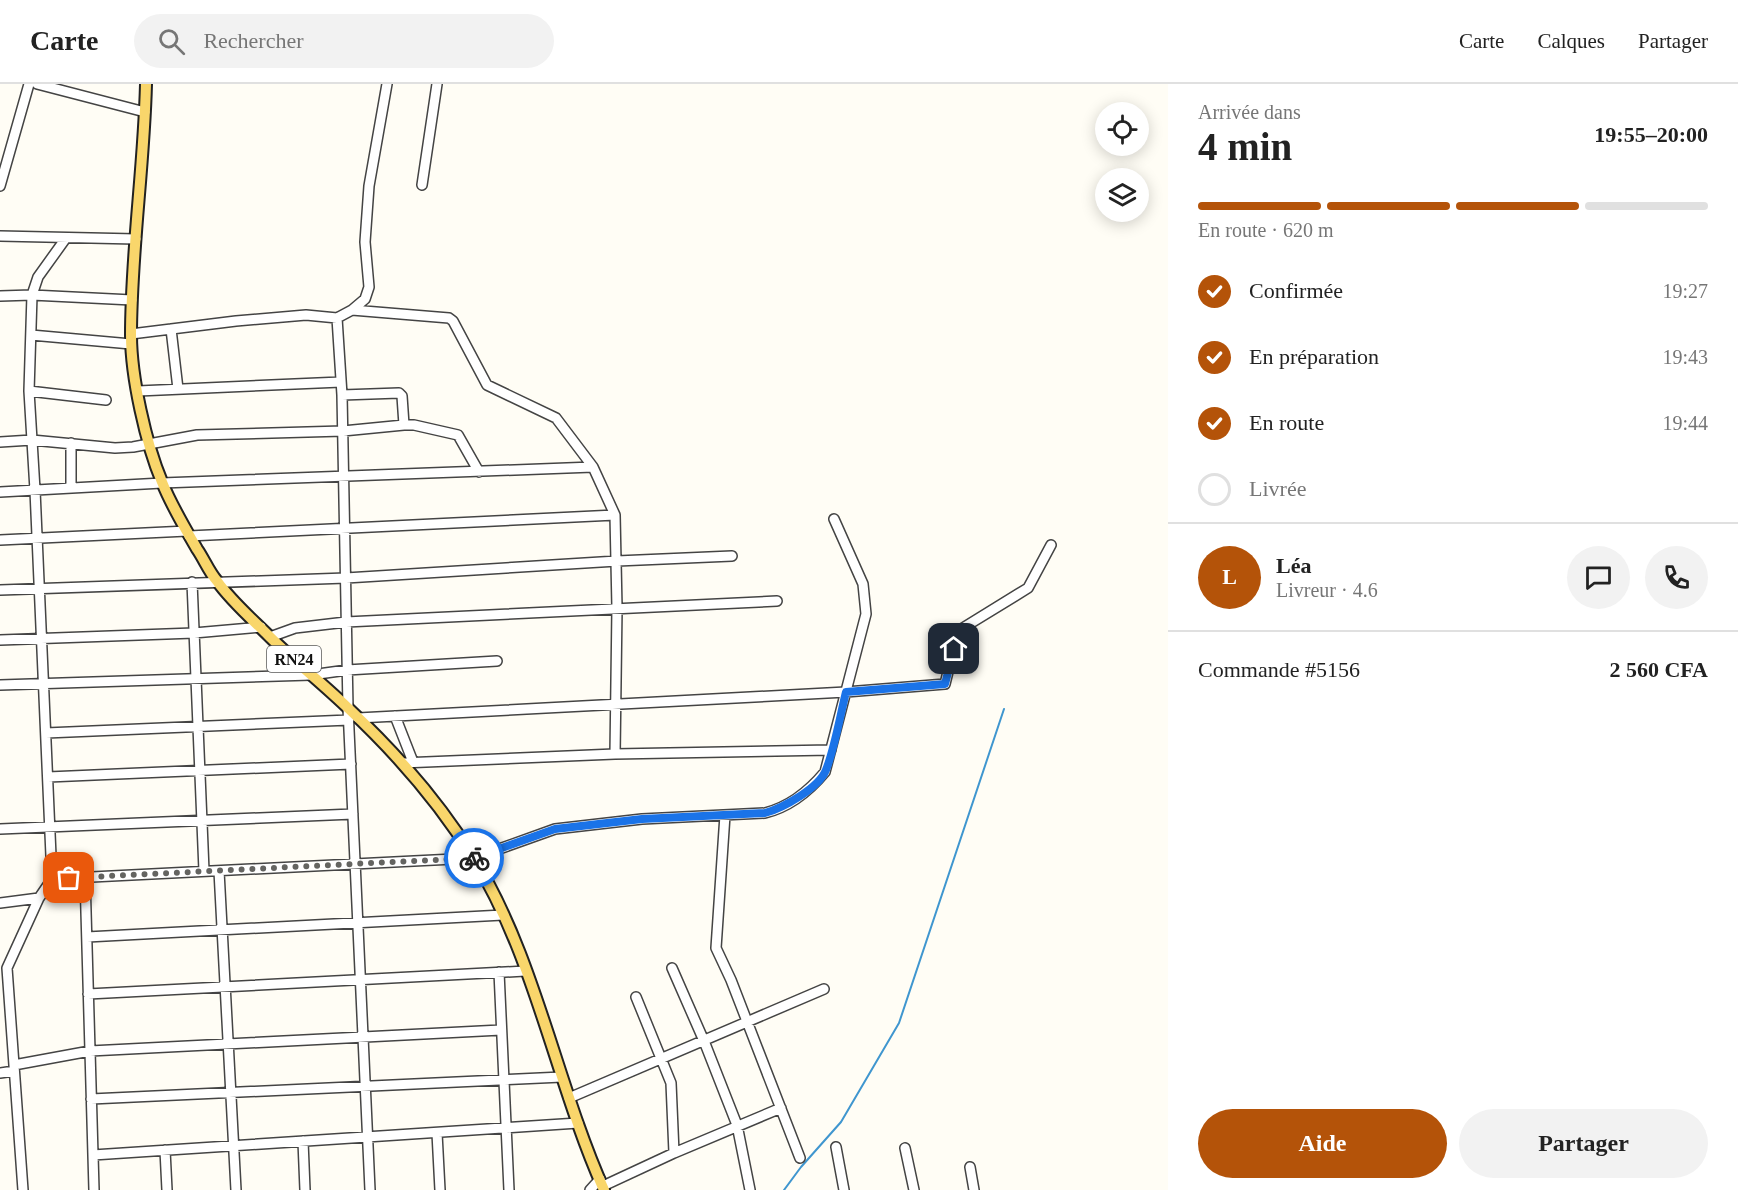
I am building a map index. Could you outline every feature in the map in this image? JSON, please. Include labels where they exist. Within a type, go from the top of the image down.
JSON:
[{"type":"main road","name":"RN24","points":[[146,84],[131,339],[138,391],[149,444],[162,483],[216,581],[270,637],[348,708],[353,719],[408,763],[474,858],[503,915],[525,970],[578,1124],[602,1185]]},
{"type":"street","points":[[0,186],[29,84]]},
{"type":"street","points":[[37,84],[145,112]]},
{"type":"street","points":[[31,335],[131,339],[171,329],[306,315],[337,318],[352,310],[365,299],[369,286],[365,242],[369,186],[387,84]]},
{"type":"street","points":[[422,185],[437,84]]},
{"type":"street","points":[[0,236],[136,239]]},
{"type":"street","points":[[23,1190],[11,1030],[3,969],[39,898],[52,879],[36,490],[29,392],[32,295],[38,277],[66,238]]},
{"type":"street","points":[[0,296],[32,295],[132,300]]},
{"type":"street","points":[[352,310],[449,318],[453,321],[487,385],[556,418],[593,467],[615,515],[617,561],[615,754]]},
{"type":"street","points":[[337,318],[342,395],[348,708]]},
{"type":"street","points":[[171,329],[178,389]]},
{"type":"street","points":[[138,391],[341,382]]},
{"type":"street","points":[[29,392],[106,400]]},
{"type":"street","points":[[342,395],[399,393],[402,396],[404,425]]},
{"type":"street","points":[[0,441],[32,440],[115,448],[197,435],[343,431],[414,425],[458,435],[479,472]]},
{"type":"street","points":[[70,488],[71,443]]},
{"type":"street","points":[[0,492],[162,483],[593,467]]},
{"type":"street","points":[[0,540],[345,528],[615,515]]},
{"type":"street","points":[[52,879],[474,858],[555,829],[642,819],[765,813],[778,809],[813,786],[825,772],[866,614],[863,584],[834,519]]},
{"type":"street","points":[[46,733],[353,719],[846,692],[945,684],[958,631],[1028,588],[1051,545]]},
{"type":"street","points":[[0,590],[346,578],[732,556]]},
{"type":"street","points":[[192,582],[204,871]]},
{"type":"street","points":[[270,637],[295,628],[346,622],[777,601]]},
{"type":"street","points":[[0,640],[194,633],[261,627]]},
{"type":"street","points":[[0,685],[311,675],[347,670],[497,661]]},
{"type":"street","points":[[395,716],[408,763],[615,754],[831,750]]},
{"type":"street","points":[[353,719],[351,764],[370,1190]]},
{"type":"street","points":[[48,777],[351,764]]},
{"type":"street","points":[[0,829],[353,814]]},
{"type":"street","points":[[725,815],[716,948],[800,1158]]},
{"type":"street","points":[[219,871],[236,1190]]},
{"type":"street","points":[[85,877],[94,1190]]},
{"type":"street","points":[[0,903],[39,898]]},
{"type":"street","points":[[87,937],[503,915]]},
{"type":"street","points":[[672,968],[737,1125],[750,1190]]},
{"type":"street","points":[[88,994],[525,970]]},
{"type":"street","points":[[499,972],[509,1190]]},
{"type":"street","points":[[569,1098],[824,989]]},
{"type":"street","points":[[636,997],[671,1083],[674,1153]]},
{"type":"street","points":[[0,1031],[11,1030]]},
{"type":"street","points":[[0,1073],[90,1051],[501,1030]]},
{"type":"street","points":[[91,1099],[562,1077]]},
{"type":"street","points":[[590,1190],[781,1108]]},
{"type":"street","points":[[93,1155],[578,1124]]},
{"type":"street","points":[[437,1132],[440,1190]]},
{"type":"street","points":[[303,1141],[305,1190]]},
{"type":"street","points":[[836,1147],[844,1190]]},
{"type":"street","points":[[905,1148],[914,1190]]},
{"type":"street","points":[[165,1150],[167,1190]]},
{"type":"street","points":[[970,1167],[974,1190]]},
{"type":"waterway","points":[[784,1190],[841,1122],[899,1023],[1004,709]]},
{"type":"way so far","points":[[69,878],[474,858]]},
{"type":"route","points":[[474,858],[555,829],[642,819],[765,813],[778,809],[813,786],[825,772],[846,692],[945,684],[954,649]]}]
